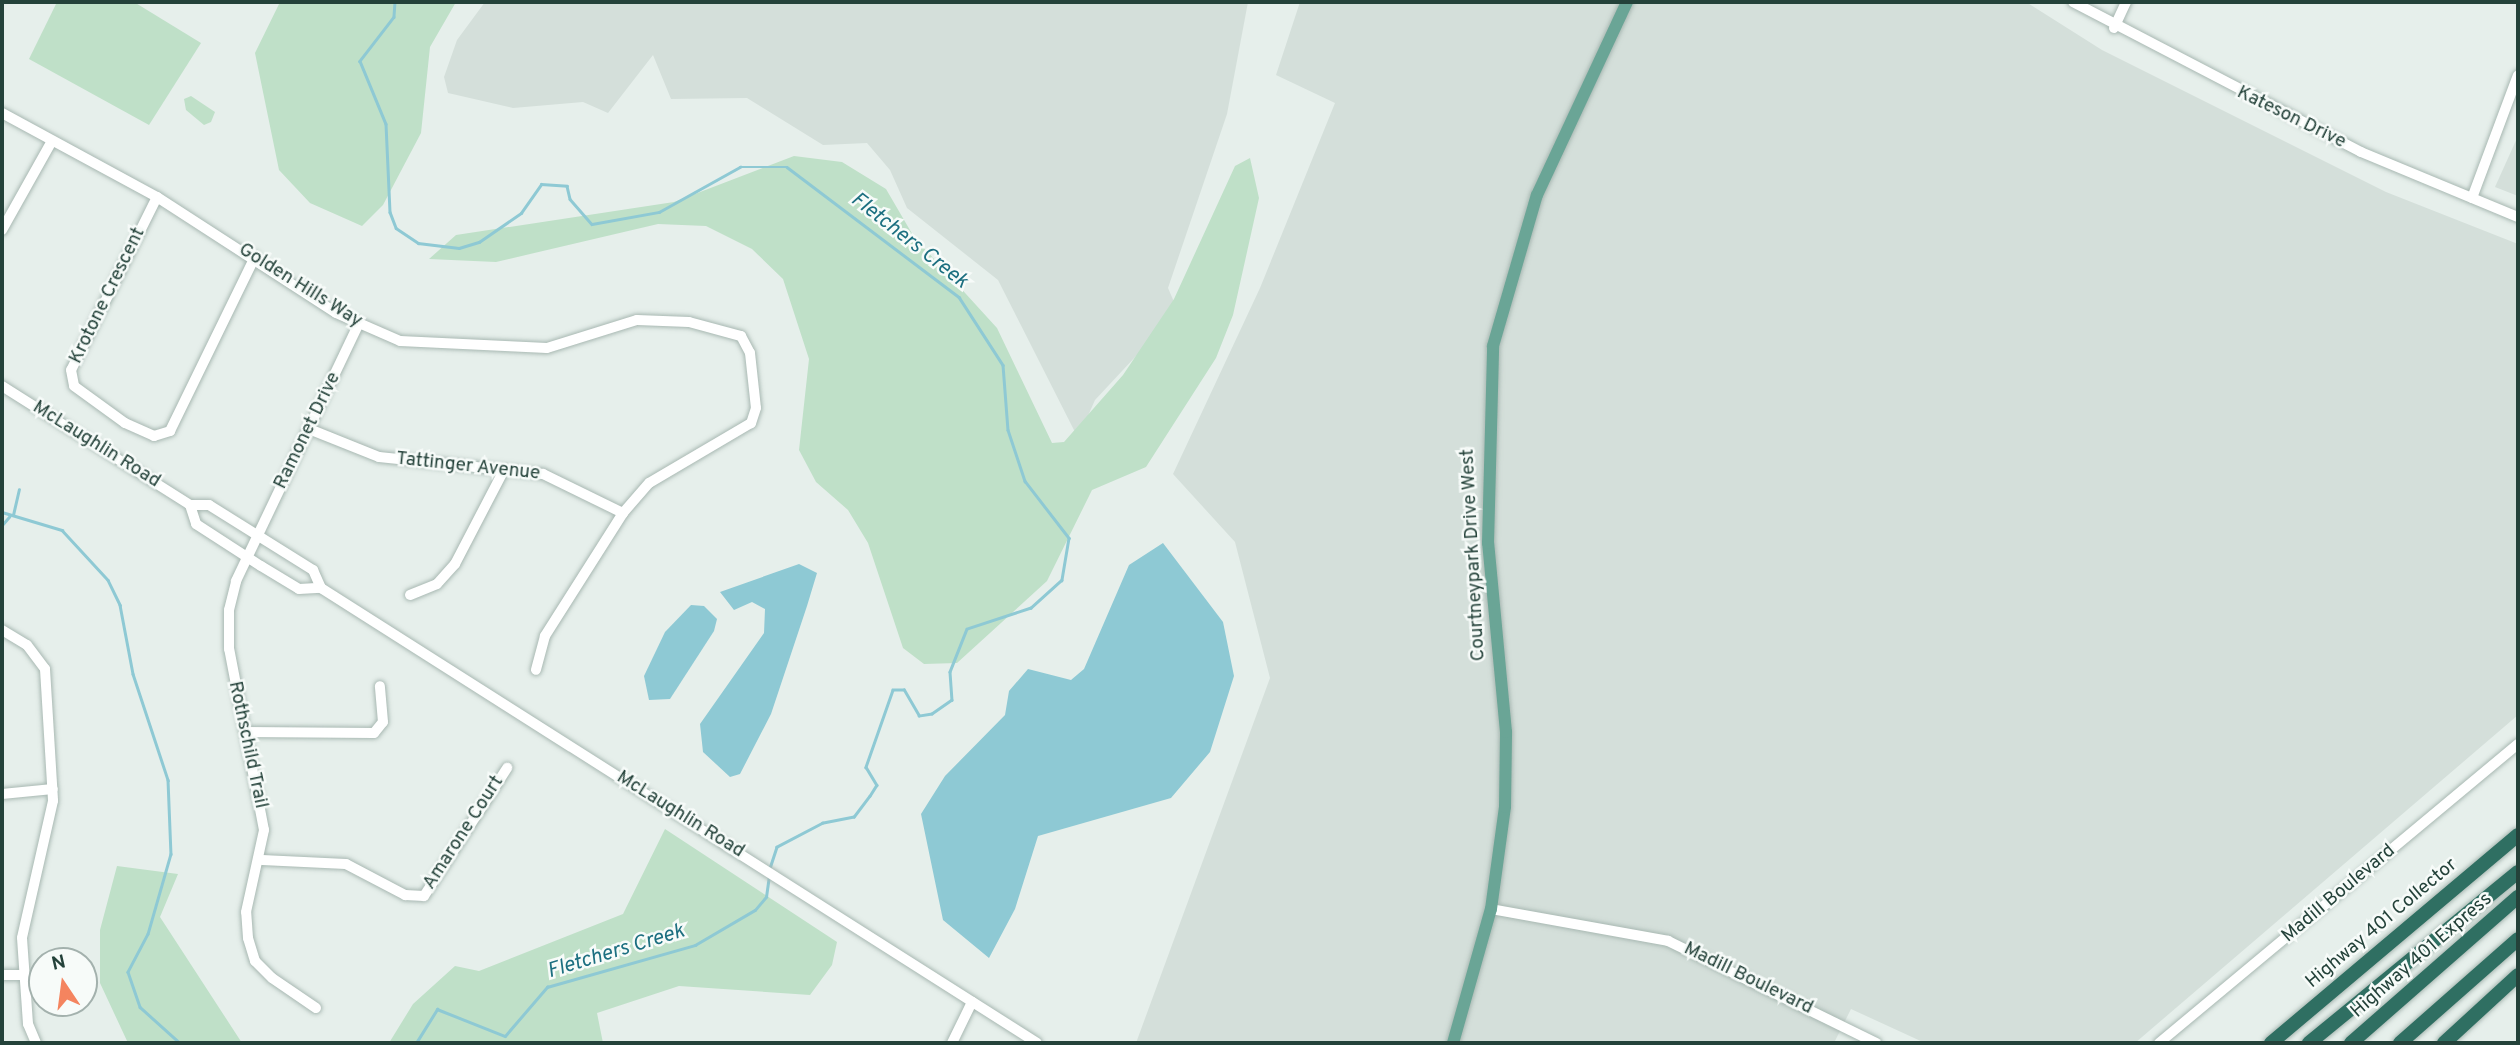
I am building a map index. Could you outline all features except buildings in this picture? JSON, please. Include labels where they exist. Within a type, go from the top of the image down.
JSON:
[{"type":"highway","name":"Highway 401 Collector","points":[[2271,1043],[2518,835]]},
{"type":"highway","points":[[2309,1043],[2518,872]]},
{"type":"highway","name":"Highway 401 Express","points":[[2351,1043],[2518,897]]},
{"type":"highway","points":[[2400,1043],[2518,939]]},
{"type":"highway","points":[[2444,1043],[2518,975]]},
{"type":"main road","name":"Courtneypark Drive West","points":[[1452,1043],[1491,909],[1505,807],[1506,732],[1488,543],[1493,346],[1537,195],[1628,2]]},
{"type":"street","name":"Kateson Drive","points":[[2073,2],[2113,28],[2361,152],[2518,217]]},
{"type":"street","points":[[2113,28],[2126,2]]},
{"type":"street","points":[[2472,198],[2518,75]]},
{"type":"street","name":"Golden Hills Way","points":[[2,113],[157,197],[358,325],[400,341],[497,350],[547,348],[637,320],[689,322],[741,336],[752,367],[756,408],[751,423],[649,484],[623,513],[545,636],[536,670]]},
{"type":"street","points":[[2,230],[52,141]]},
{"type":"street","name":"Krotone Crescent","points":[[157,197],[71,370],[74,386],[125,422],[154,436],[170,432],[255,257]]},
{"type":"street","name":"Ramonet Drive","points":[[257,536],[358,325]]},
{"type":"street","name":"McLaughlin Road","points":[[2,386],[190,505],[209,505],[313,570],[321,588],[1037,1043]]},
{"type":"street","name":"Tattinger Avenue","points":[[309,429],[379,457],[504,470],[566,481],[623,513]]},
{"type":"street","points":[[411,595],[437,584],[455,564],[504,470]]},
{"type":"street","name":"McLaughlin Road","points":[[190,505],[196,524],[247,557],[299,589],[321,588]]},
{"type":"street","name":"Rothschild Trail","points":[[257,536],[229,610],[229,649],[259,791],[262,860],[246,912],[255,961],[316,1008]]},
{"type":"street","points":[[2,630],[27,645],[45,669],[53,789],[26,904],[24,975],[36,1043]]},
{"type":"street","points":[[246,732],[374,733],[383,722],[380,687]]},
{"type":"street","name":"Madill Boulevard","points":[[2159,1043],[2518,744]]},
{"type":"street","name":"Amarone Court","points":[[262,860],[346,864],[405,895],[424,896],[507,768]]},
{"type":"street","points":[[2,794],[53,789]]},
{"type":"street","name":"Madill Boulevard","points":[[1491,909],[1668,941],[1876,1043]]},
{"type":"street","points":[[2,975],[24,975]]},
{"type":"street","points":[[952,1043],[972,1002]]},
{"type":"shaded area","points":[[485,2],[1248,2],[1227,114],[1168,288],[1178,311],[1095,400],[1078,438],[998,280],[907,208],[890,170],[867,143],[823,145],[747,98],[671,99],[653,55],[608,113],[583,102],[513,108],[448,93],[444,77],[457,40]]},
{"type":"shaded area","points":[[1300,2],[2026,2],[2102,50],[2386,192],[2518,244],[2518,715],[2135,1043],[1925,1043],[1851,1009],[1834,1043],[1136,1043],[1270,678],[1235,542],[1173,474],[1260,288],[1335,103],[1276,75]]},
{"type":"shaded area","points":[[2518,136],[2518,196],[2495,187]]},
{"type":"green space","points":[[57,2],[134,2],[201,43],[149,125],[29,59]]},
{"type":"green space","points":[[280,2],[456,2],[430,47],[421,133],[383,205],[362,226],[310,203],[279,170],[255,53]]},
{"type":"green space","points":[[191,96],[215,112],[211,122],[204,125],[186,110],[184,99]]},
{"type":"green space","points":[[794,156],[842,162],[886,189],[914,237],[997,328],[1052,443],[1064,442],[1123,375],[1174,299],[1235,166],[1250,158],[1259,198],[1233,315],[1216,358],[1146,467],[1092,490],[1047,581],[957,663],[924,664],[903,648],[868,543],[848,510],[816,482],[799,450],[809,359],[783,279],[752,249],[706,226],[658,224],[496,262],[429,259],[456,235],[674,202]]},
{"type":"green space","points":[[665,829],[837,942],[832,965],[810,995],[679,986],[597,1013],[603,1043],[389,1043],[413,1004],[455,966],[479,971],[623,914]]},
{"type":"green space","points":[[117,866],[178,874],[160,917],[242,1043],[128,1043],[100,983],[100,930]]},
{"type":"water","points":[[1163,543],[1223,622],[1234,676],[1210,752],[1171,798],[1038,836],[1015,909],[989,958],[943,920],[921,814],[945,776],[1005,715],[1009,691],[1028,669],[1071,680],[1084,669],[1129,565]]},
{"type":"water","points":[[799,564],[817,573],[807,606],[771,714],[740,774],[730,777],[703,752],[700,724],[764,633],[765,609],[752,602],[734,610],[720,592]]},
{"type":"water","points":[[691,605],[704,606],[717,619],[714,631],[670,699],[649,700],[644,676],[665,632]]},
{"type":"waterway","name":"Fletchers Creek","points":[[395,2],[394,17],[360,61],[386,124],[390,212],[396,228],[418,243],[459,248],[479,242],[521,213],[541,184],[567,186],[570,199],[592,224],[659,212],[740,167],[787,167],[959,297],[1003,365],[1008,430],[1025,481],[1069,538],[1062,580],[1031,608],[967,629],[950,672],[952,700],[932,714],[919,716],[904,690],[893,690],[866,767],[877,785],[870,796],[854,817],[823,823],[777,847],[770,868]]},
{"type":"waterway","points":[[13,515],[19,490]]},
{"type":"waterway","points":[[2,512],[62,530],[108,580],[120,605],[133,674],[168,780],[171,854],[148,934],[128,972],[140,1007],[180,1043]]},
{"type":"waterway","points":[[2,525],[9,517]]},
{"type":"waterway","name":"Fletchers Creek","points":[[416,1043],[437,1009],[505,1036],[547,987],[695,945],[755,910],[766,897],[769,875]]}]
